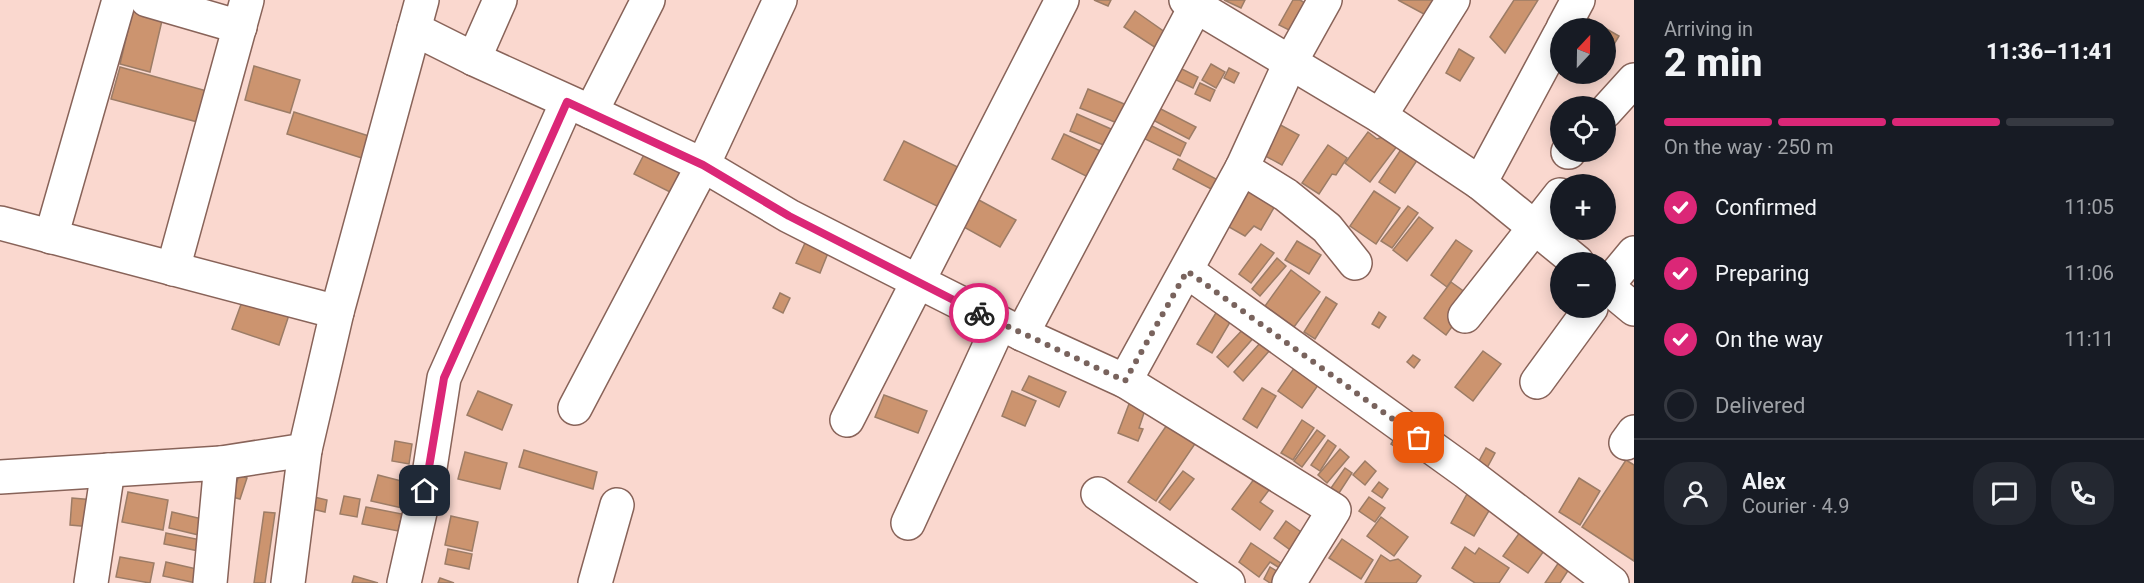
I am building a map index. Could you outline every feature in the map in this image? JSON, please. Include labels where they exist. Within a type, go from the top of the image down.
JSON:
[{"type":"street","points":[[51,237],[119,0]]},
{"type":"street","points":[[147,0],[244,13],[173,269]]},
{"type":"street","points":[[474,59],[500,0]]},
{"type":"street","points":[[404,583],[430,468],[444,378],[579,107],[648,0]]},
{"type":"street","points":[[575,408],[703,165],[780,0]]},
{"type":"street","points":[[847,420],[1062,0]]},
{"type":"street","points":[[1125,381],[1242,168],[1291,61],[1325,0]]},
{"type":"street","points":[[1380,116],[1453,0]]},
{"type":"street","points":[[1568,18],[1578,0]]},
{"type":"street","points":[[908,523],[1011,328],[1193,2],[1380,116],[1480,183],[1565,252]]},
{"type":"street","points":[[288,583],[305,450],[337,312],[418,14],[474,59],[703,165],[789,216],[1011,328],[1125,381],[1334,510],[1289,583]]},
{"type":"street","points":[[1480,183],[1550,53]]},
{"type":"street","points":[[1616,100],[1634,80]]},
{"type":"street","points":[[1242,168],[1286,195],[1326,228],[1355,263]]},
{"type":"street","points":[[1465,316],[1534,227],[1568,172]]},
{"type":"street","points":[[0,224],[337,312]]},
{"type":"street","points":[[1616,275],[1634,253]]},
{"type":"street","points":[[1187,271],[1467,472],[1612,583]]},
{"type":"street","points":[[1616,299],[1634,309]]},
{"type":"street","points":[[1537,382],[1583,318]]},
{"type":"street","points":[[0,477],[221,463],[305,450]]},
{"type":"street","points":[[210,583],[221,463]]},
{"type":"street","points":[[91,583],[108,470]]},
{"type":"street","points":[[1098,494],[1228,583]]},
{"type":"street","points":[[595,583],[617,505]]},
{"type":"building","points":[[1094,0],[1111,0],[1108,6]]},
{"type":"building","points":[[1224,0],[1245,0],[1241,8]]},
{"type":"building","points":[[1293,0],[1300,0],[1312,7],[1297,34],[1279,25]]},
{"type":"building","points":[[1398,0],[1446,0],[1435,20]]},
{"type":"building","points":[[1514,0],[1538,0],[1505,53],[1490,37]]},
{"type":"building","points":[[134,5],[164,12],[150,72],[120,64]]},
{"type":"building","points":[[1135,11],[1169,35],[1159,50],[1124,27]]},
{"type":"building","points":[[1459,49],[1474,58],[1460,81],[1446,73]]},
{"type":"building","points":[[1211,64],[1225,72],[1216,88],[1202,80]]},
{"type":"building","points":[[254,66],[300,80],[290,113],[245,100]]},
{"type":"building","points":[[1176,66],[1198,77],[1193,88],[1170,77]]},
{"type":"building","points":[[120,67],[214,93],[205,124],[111,99]]},
{"type":"building","points":[[1229,68],[1239,73],[1234,83],[1224,78]]},
{"type":"building","points":[[1200,83],[1215,90],[1210,101],[1195,94]]},
{"type":"building","points":[[1088,89],[1129,106],[1122,125],[1080,108]]},
{"type":"building","points":[[1155,106],[1196,127],[1189,139],[1149,118]]},
{"type":"building","points":[[294,112],[372,137],[365,159],[287,134]]},
{"type":"building","points":[[1077,114],[1120,133],[1113,149],[1070,131]]},
{"type":"building","points":[[1275,122],[1299,135],[1282,165],[1258,152]]},
{"type":"building","points":[[1146,123],[1186,143],[1180,156],[1139,136]]},
{"type":"building","points":[[1368,132],[1377,139],[1385,136],[1398,145],[1370,182],[1345,163]]},
{"type":"building","points":[[1064,134],[1105,153],[1092,179],[1052,159]]},
{"type":"building","points":[[904,141],[966,171],[947,211],[884,180]]},
{"type":"building","points":[[649,145],[687,164],[672,193],[634,174]]},
{"type":"building","points":[[1328,145],[1347,158],[1336,175],[1332,174],[1319,194],[1302,183]]},
{"type":"building","points":[[1402,148],[1418,159],[1395,193],[1379,182]]},
{"type":"building","points":[[1178,159],[1218,180],[1213,190],[1173,169]]},
{"type":"building","points":[[1248,180],[1275,206],[1261,230],[1254,226],[1245,236],[1222,223]]},
{"type":"building","points":[[1374,191],[1400,208],[1376,244],[1350,226]]},
{"type":"building","points":[[977,199],[1016,220],[1000,247],[962,226]]},
{"type":"building","points":[[1408,206],[1418,213],[1392,248],[1381,241]]},
{"type":"building","points":[[1419,217],[1433,228],[1407,261],[1393,250]]},
{"type":"building","points":[[1456,240],[1472,251],[1447,287],[1431,275]]},
{"type":"building","points":[[1297,241],[1321,255],[1309,274],[1285,260]]},
{"type":"building","points":[[805,243],[828,253],[820,273],[796,263]]},
{"type":"building","points":[[1261,244],[1274,253],[1251,283],[1239,274]]},
{"type":"building","points":[[1277,258],[1286,266],[1260,296],[1252,289]]},
{"type":"building","points":[[1291,270],[1320,292],[1294,327],[1265,306]]},
{"type":"building","points":[[1451,282],[1473,298],[1446,335],[1424,318]]},
{"type":"building","points":[[780,293],[790,298],[783,313],[773,308]]},
{"type":"building","points":[[1326,297],[1337,304],[1315,339],[1304,332]]},
{"type":"building","points":[[243,299],[289,315],[279,345],[232,329]]},
{"type":"building","points":[[1222,303],[1236,312],[1212,353],[1197,344]]},
{"type":"building","points":[[1379,312],[1386,317],[1379,328],[1372,324]]},
{"type":"building","points":[[1246,326],[1256,335],[1228,367],[1217,357]]},
{"type":"building","points":[[1261,342],[1270,350],[1243,381],[1234,372]]},
{"type":"building","points":[[1483,351],[1501,364],[1473,401],[1455,387]]},
{"type":"building","points":[[1413,355],[1420,360],[1414,368],[1407,362]]},
{"type":"building","points":[[1297,364],[1321,381],[1302,408],[1278,391]]},
{"type":"building","points":[[1029,376],[1066,392],[1059,407],[1022,390]]},
{"type":"building","points":[[1262,388],[1276,396],[1257,428],[1243,419]]},
{"type":"building","points":[[478,391],[512,405],[502,430],[467,415]]},
{"type":"building","points":[[1012,391],[1036,401],[1025,426],[1002,416]]},
{"type":"building","points":[[884,395],[927,411],[918,433],[875,417]]},
{"type":"building","points":[[1129,404],[1145,410],[1139,428],[1143,429],[1138,441],[1118,433]]},
{"type":"building","points":[[1173,416],[1201,435],[1156,501],[1128,482]]},
{"type":"building","points":[[1302,420],[1314,428],[1293,460],[1281,453]]},
{"type":"building","points":[[1317,430],[1325,436],[1302,467],[1294,461]]},
{"type":"building","points":[[1396,436],[1402,440],[1397,448],[1391,444]]},
{"type":"building","points":[[1328,440],[1336,446],[1320,471],[1311,465]]},
{"type":"building","points":[[395,441],[412,444],[409,464],[392,461]]},
{"type":"building","points":[[1486,448],[1495,453],[1487,468],[1478,463]]},
{"type":"building","points":[[1340,449],[1349,457],[1327,483],[1318,475]]},
{"type":"building","points":[[524,450],[597,472],[593,489],[519,467]]},
{"type":"building","points":[[465,452],[507,463],[500,489],[458,479]]},
{"type":"building","points":[[1626,460],[1634,465],[1634,561],[1582,527]]},
{"type":"building","points":[[1365,461],[1376,471],[1365,485],[1353,475]]},
{"type":"building","points":[[1345,468],[1352,473],[1339,493],[1331,488]]},
{"type":"building","points":[[1183,471],[1194,479],[1170,510],[1159,502]]},
{"type":"building","points":[[1260,471],[1275,482],[1260,502],[1273,511],[1260,530],[1232,509]]},
{"type":"building","points":[[239,475],[247,478],[240,499],[232,497]]},
{"type":"building","points":[[378,475],[417,485],[411,510],[371,501]]},
{"type":"building","points":[[1579,478],[1600,491],[1580,525],[1559,512]]},
{"type":"building","points":[[1379,482],[1388,489],[1382,498],[1372,491]]},
{"type":"building","points":[[1472,485],[1496,499],[1474,536],[1451,523]]},
{"type":"building","points":[[128,492],[168,500],[163,530],[122,522]]},
{"type":"building","points":[[310,496],[327,500],[325,512],[308,508]]},
{"type":"building","points":[[344,496],[360,499],[357,517],[340,514]]},
{"type":"building","points":[[1369,497],[1385,508],[1375,522],[1359,511]]},
{"type":"building","points":[[72,498],[94,500],[92,527],[70,525]]},
{"type":"building","points":[[366,507],[402,514],[398,531],[362,524]]},
{"type":"building","points":[[172,512],[211,521],[207,537],[169,528]]},
{"type":"building","points":[[264,512],[275,513],[265,583],[254,583]]},
{"type":"building","points":[[451,516],[478,522],[472,551],[445,545]]},
{"type":"building","points":[[1381,517],[1408,537],[1394,556],[1367,536]]},
{"type":"building","points":[[1286,521],[1308,537],[1300,557],[1274,538]]},
{"type":"building","points":[[1525,525],[1549,544],[1528,573],[1503,556]]},
{"type":"building","points":[[166,533],[206,541],[204,552],[164,544]]},
{"type":"building","points":[[1342,539],[1373,560],[1361,579],[1329,558]]},
{"type":"building","points":[[1251,543],[1291,570],[1284,583],[1270,583],[1264,579],[1270,567],[1280,573],[1283,570],[1270,562],[1259,577],[1239,562]]},
{"type":"building","points":[[1465,547],[1475,554],[1479,548],[1509,568],[1499,583],[1475,583],[1452,568]]},
{"type":"building","points":[[448,549],[472,554],[469,569],[445,564]]},
{"type":"building","points":[[1381,555],[1390,561],[1398,559],[1421,576],[1416,583],[1365,583]]},
{"type":"building","points":[[1563,556],[1573,563],[1560,583],[1545,583]]},
{"type":"building","points":[[120,557],[154,563],[150,583],[116,577]]},
{"type":"building","points":[[166,562],[201,570],[196,583],[163,576]]},
{"type":"building","points":[[354,576],[378,583],[352,583]]},
{"type":"building","points":[[440,578],[454,583],[438,583]]},
{"type":"way so far","points":[[979,313],[1125,381],[1187,271],[1419,438]]},
{"type":"route","points":[[425,491],[444,378],[567,102],[703,165],[789,216],[979,313]]}]
